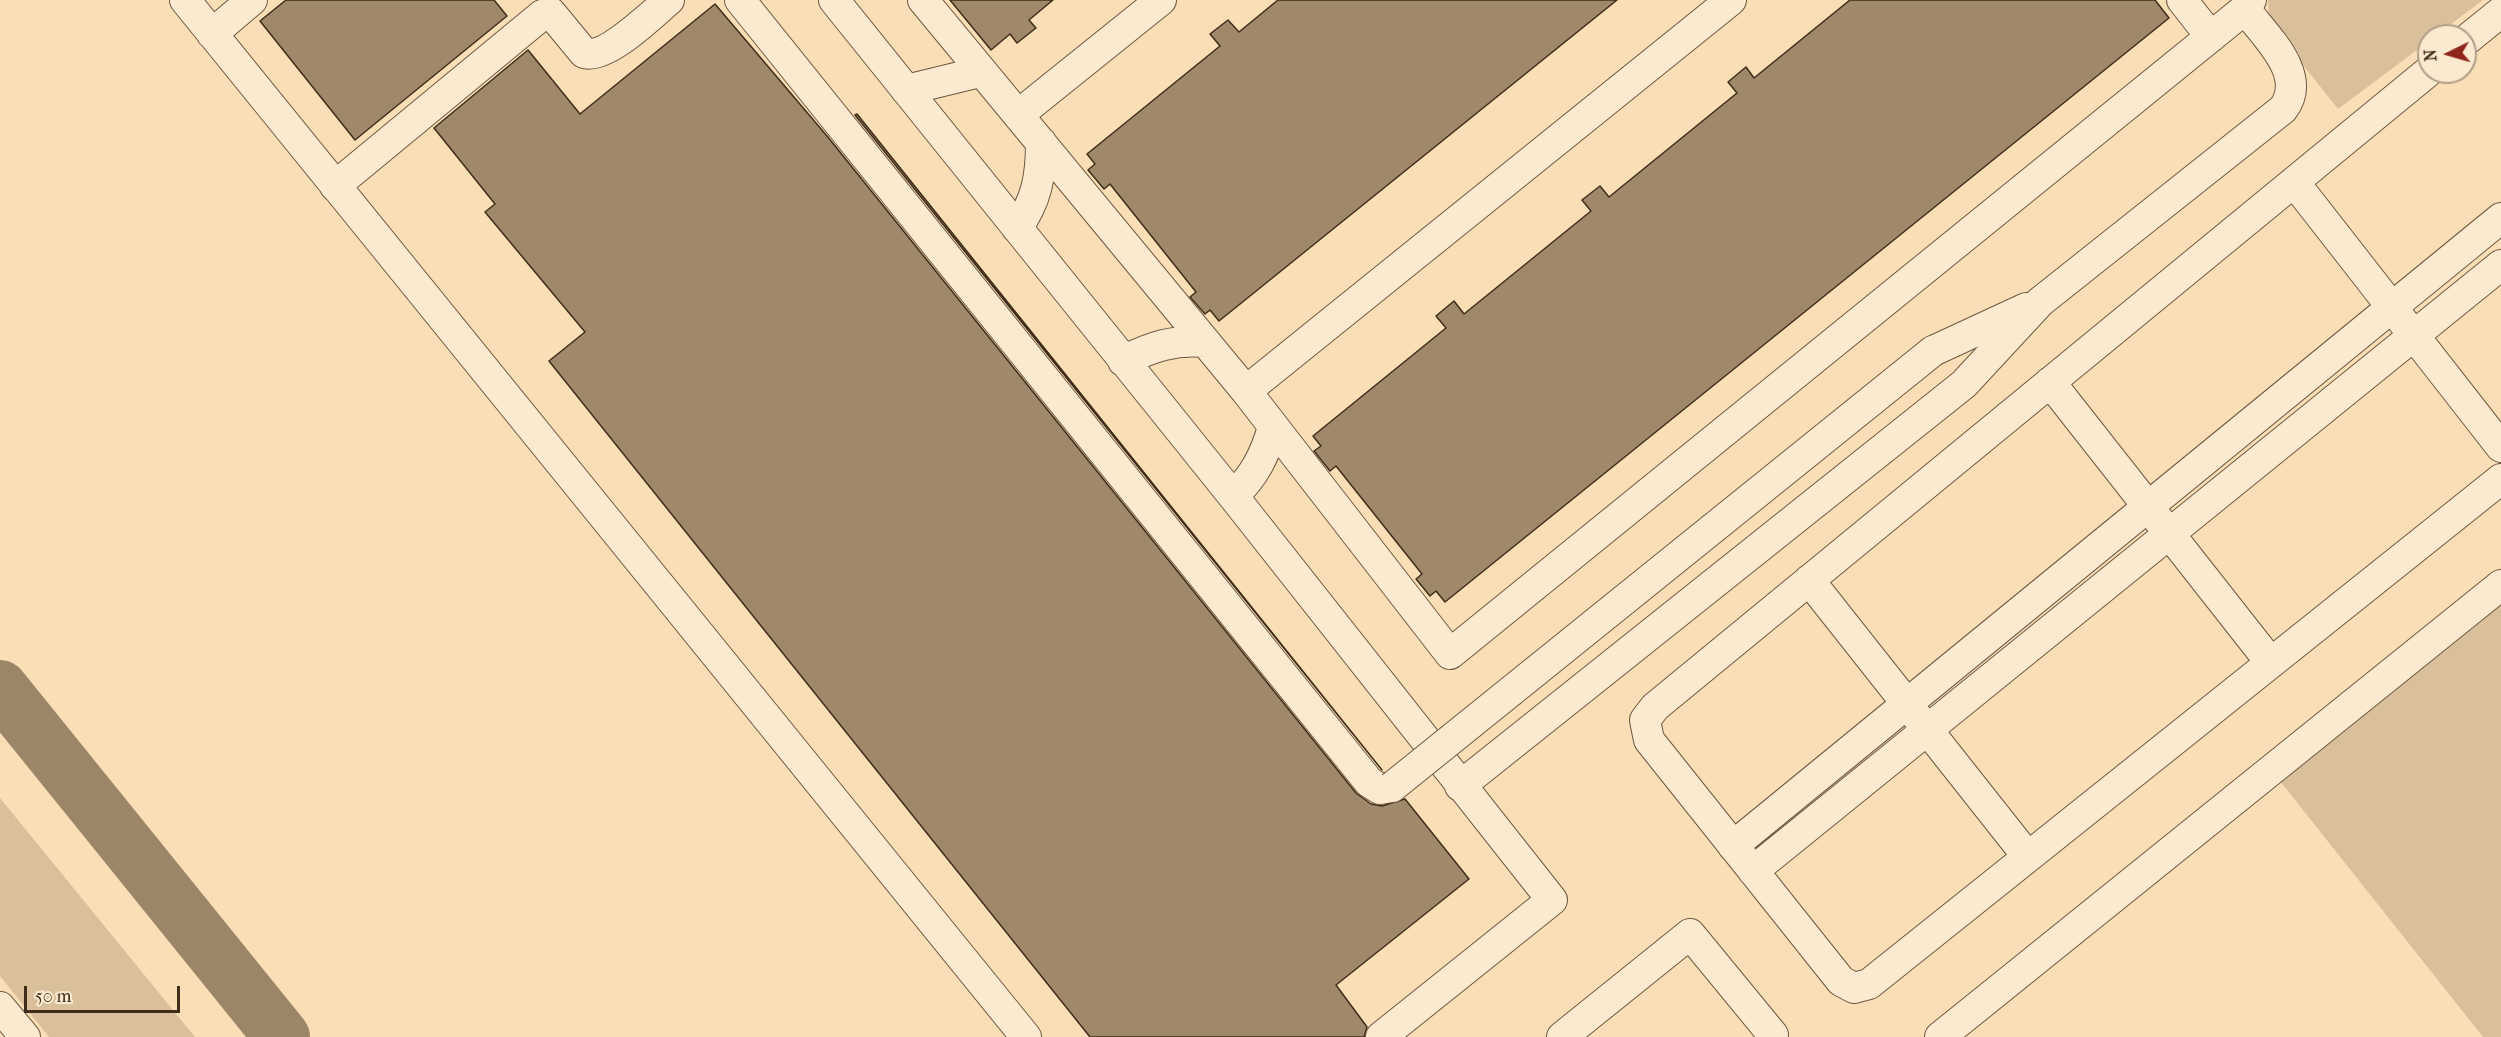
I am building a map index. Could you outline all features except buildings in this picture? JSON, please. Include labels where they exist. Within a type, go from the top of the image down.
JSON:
[{"type":"street","points":[[185,0],[1026,1037]]},
{"type":"street","points":[[212,34],[252,0]]},
{"type":"street","points":[[335,186],[542,15],[551,13],[584,53],[591,55],[606,50],[669,0]]},
{"type":"street","points":[[740,0],[839,126],[1369,782],[1380,789],[1392,787],[1933,351],[2040,302]]},
{"type":"street","points":[[923,0],[980,72],[1041,142],[1246,391],[1450,654],[2211,37],[2238,7],[2288,68],[2292,89],[2289,101],[2283,110],[2040,302],[1964,384],[1460,786]]},
{"type":"street","points":[[1018,115],[1161,0]]},
{"type":"street","points":[[1246,391],[1731,0]]},
{"type":"street","points":[[2182,0],[2211,37]]},
{"type":"street","points":[[845,5],[906,90],[1233,496],[1552,900],[1381,1037]]},
{"type":"street","points":[[2477,31],[2501,12]]},
{"type":"street","points":[[906,90],[945,78],[980,72]]},
{"type":"street","points":[[2417,81],[1654,707],[1645,720],[1649,740],[1841,981],[1854,988],[1869,984],[2501,479]]},
{"type":"street","points":[[1017,228],[1030,210],[1037,191],[1041,168],[1041,142]]},
{"type":"street","points":[[2294,182],[2501,447]]},
{"type":"street","points":[[1733,846],[2501,218]]},
{"type":"street","points":[[1753,871],[2501,264]]},
{"type":"street","points":[[1123,361],[1160,345],[1183,340],[1205,342]]},
{"type":"street","points":[[2050,382],[2271,663]]},
{"type":"street","points":[[1233,496],[1247,483],[1259,465],[1273,427]]},
{"type":"street","points":[[1809,580],[2028,857]]},
{"type":"street","points":[[1940,1037],[2501,585]]},
{"type":"street","points":[[1562,1037],[1690,934],[1773,1035],[1770,1037]]},
{"type":"street","points":[[0,1007],[25,1037]]},
{"type":"shaded area","points":[[2268,0],[2483,0],[2451,24],[2417,24],[2417,50],[2338,109],[2269,22]]},
{"type":"shaded area","points":[[2501,602],[2501,1037],[2483,1037],[2280,781]]},
{"type":"shaded area","points":[[0,798],[195,1037],[49,1037],[0,976]]},
{"type":"taxiway","points":[[0,688],[282,1037]]}]
